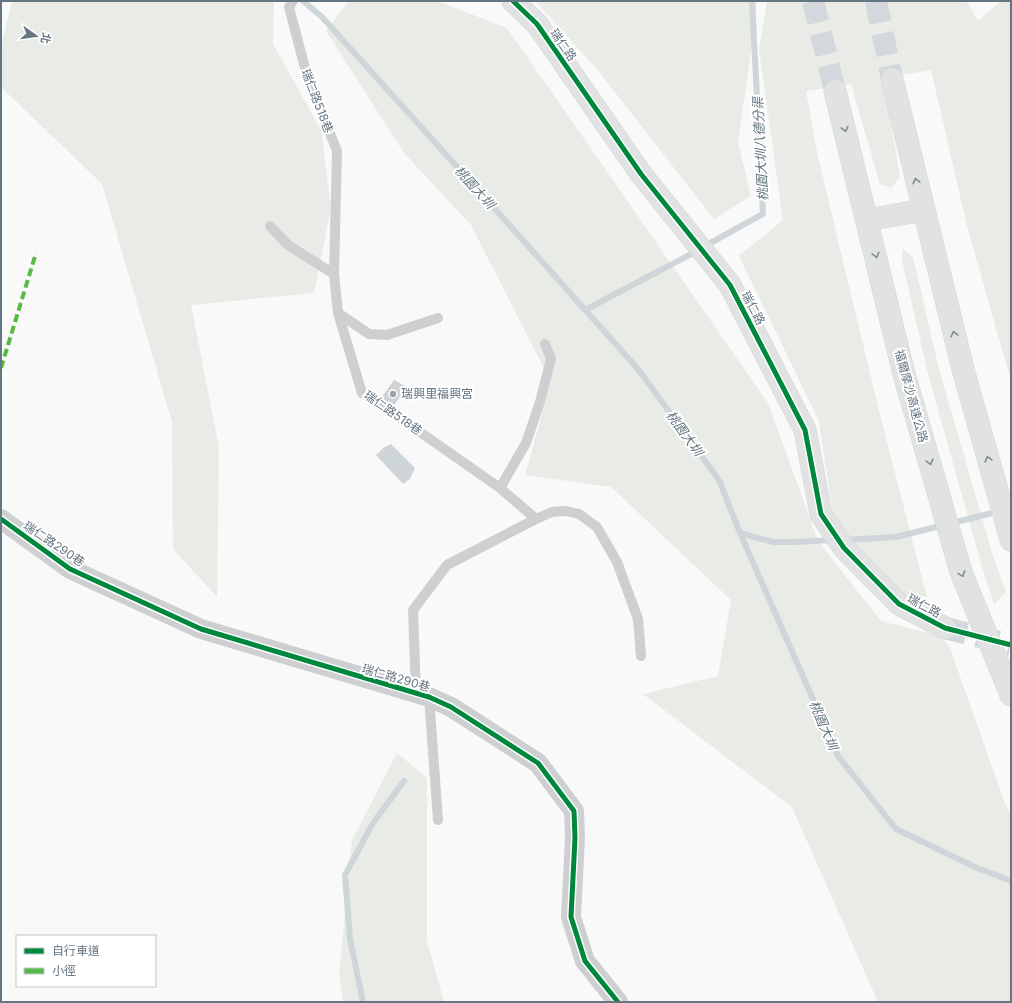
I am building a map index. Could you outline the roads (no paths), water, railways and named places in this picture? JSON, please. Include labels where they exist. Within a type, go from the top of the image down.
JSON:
[{"type":"main road","name":"瑞仁路","points":[[513,1],[537,24],[641,174],[730,285],[806,430],[821,514],[844,548],[899,604],[945,628]]},
{"type":"main road","points":[[892,79],[963,369],[1009,532]]},
{"type":"main road","name":"福爾摩沙高速公路","points":[[835,91],[904,374],[961,572],[1011,695]]},
{"type":"main road","points":[[867,220],[924,210]]},
{"type":"street","name":"瑞仁路290巷","points":[[1,519],[70,569],[201,629],[353,676],[422,695],[451,707],[538,763],[574,811],[575,838],[570,918],[585,961],[618,1002]]},
{"type":"lane","name":"瑞仁路518巷","points":[[294,1],[289,7],[306,72],[337,151],[334,274],[338,313],[362,393],[500,488],[536,519]]},
{"type":"lane","points":[[270,226],[288,245],[334,274]]},
{"type":"lane","points":[[338,313],[369,334],[387,335],[438,318]]},
{"type":"lane","points":[[500,488],[526,443],[540,402],[551,360],[546,344]]},
{"type":"lane","points":[[438,820],[413,610],[447,565],[552,512],[579,514],[597,527],[617,562],[638,619],[641,656]]},
{"type":"waterway","name":"桃園大圳","points":[[303,1],[321,16],[638,369],[719,480],[740,533],[838,756],[896,829],[975,867],[1011,881]]},
{"type":"waterway","name":"桃園大圳八德分渠","points":[[705,246],[763,214],[752,1]]},
{"type":"waterway","name":"桃園大圳八德分渠","points":[[585,310],[697,251]]},
{"type":"waterway","points":[[844,540],[896,537],[1000,511]]},
{"type":"waterway","points":[[740,533],[773,542],[833,540]]},
{"type":"waterway","points":[[363,1002],[350,939],[345,875],[373,823],[404,781]]},
{"type":"tunnel","points":[[813,1],[835,91]]},
{"type":"tunnel","points":[[876,1],[892,79]]},
{"type":"tunnel","points":[[945,628],[1011,645]]},
{"type":"place","name":"瑞興里福興宮","points":[[393,394]]}]
